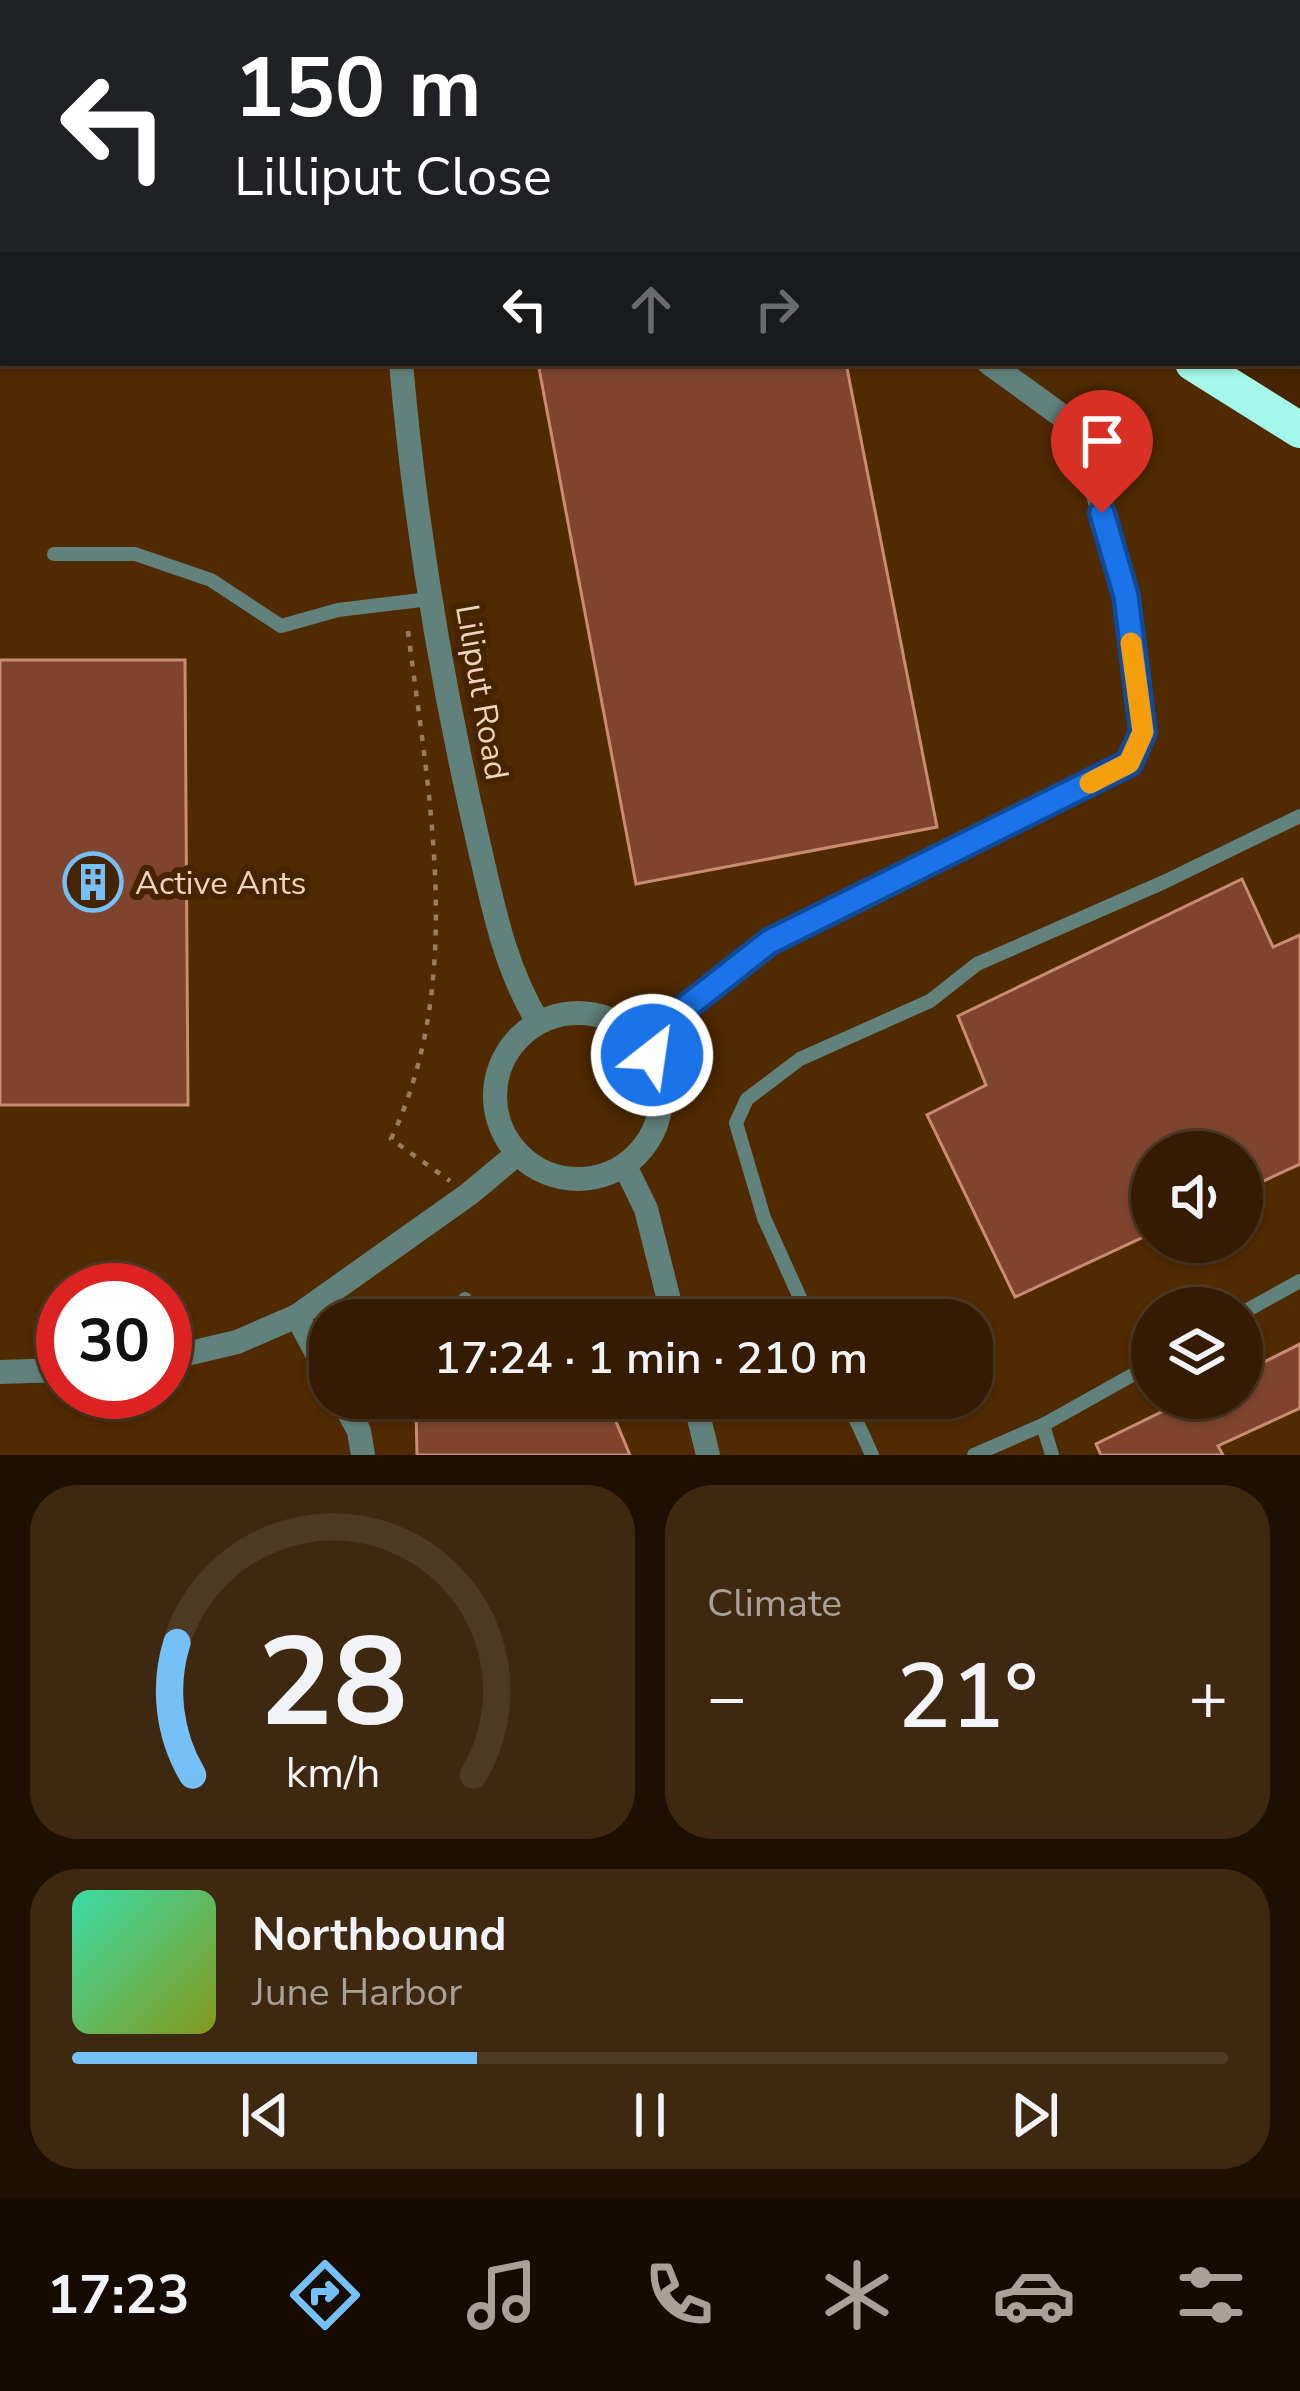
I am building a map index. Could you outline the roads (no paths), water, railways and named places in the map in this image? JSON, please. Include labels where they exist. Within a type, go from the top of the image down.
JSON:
[{"type":"highway","points":[[1198,366],[1300,430]]},
{"type":"street","name":"Liliput Road","points":[[401,366],[412,465],[464,778],[504,949],[516,985],[538,1022]]},
{"type":"street","points":[[643,1041],[769,942],[1129,763],[1143,732],[1126,596],[1079,429],[993,366]]},
{"type":"street","points":[[589,1012],[614,1020],[643,1041],[661,1079],[662,1103],[650,1138],[625,1166],[581,1180],[557,1177],[517,1154],[503,1132],[495,1108],[495,1083],[503,1059],[538,1022],[563,1013],[589,1012]]},
{"type":"street","points":[[192,1353],[237,1342],[297,1316],[469,1194],[517,1154]]},
{"type":"street","points":[[625,1166],[646,1209],[669,1299]]},
{"type":"street","points":[[297,1316],[309,1339]]},
{"type":"street","points":[[0,1372],[36,1371]]},
{"type":"street","points":[[350,1419],[363,1455]]},
{"type":"street","points":[[699,1419],[708,1455]]},
{"type":"lane","points":[[54,554],[135,554],[211,580],[281,626],[338,610],[412,601]]},
{"type":"lane","points":[[801,1299],[758,1199],[736,1123],[747,1099],[800,1059],[930,1001],[977,964],[1164,882],[1300,815]]},
{"type":"lane","points":[[1263,1301],[1300,1281]]},
{"type":"lane","points":[[974,1455],[1007,1449],[1131,1376]]},
{"type":"lane","points":[[856,1419],[872,1455]]},
{"type":"lane","points":[[1042,1425],[1052,1455]]},
{"type":"place","name":"Active Ants","points":[[93,882]]}]
